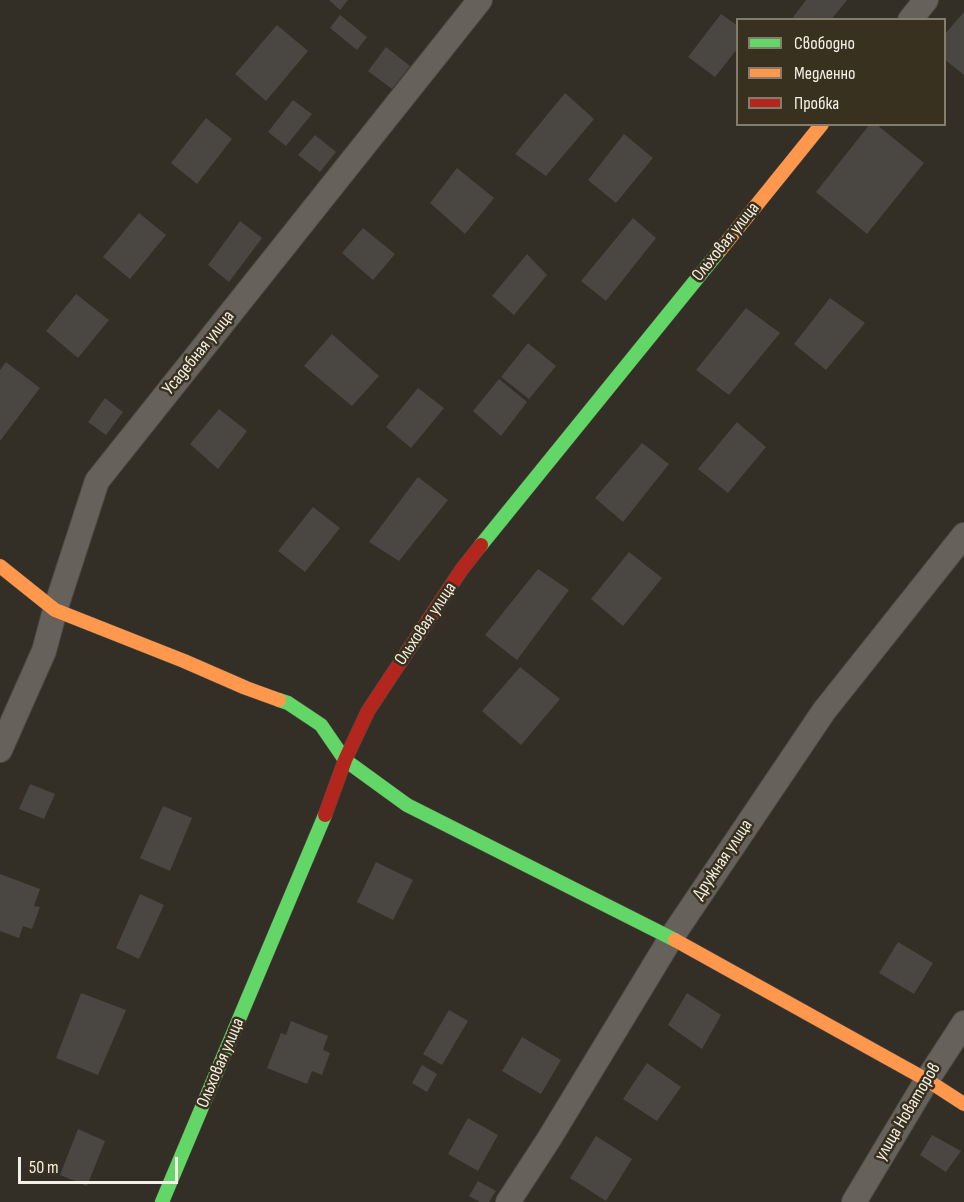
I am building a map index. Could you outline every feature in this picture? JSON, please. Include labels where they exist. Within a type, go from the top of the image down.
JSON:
[{"type":"street","name":"Усадебная улица","points":[[0,750],[44,651],[97,481],[480,0]]},
{"type":"street","points":[[912,18],[926,0]]},
{"type":"street","name":"Ольховая улица","points":[[162,1202],[328,807],[345,760],[368,711],[462,569],[820,126]]},
{"type":"street","name":"Дружная улица","points":[[508,1202],[671,938],[824,711],[964,535]]},
{"type":"street","points":[[0,566],[55,610],[288,703],[321,725],[345,760],[407,805],[671,938],[927,1080],[964,1104]]},
{"type":"street","name":"улица Новаторов","points":[[854,1202],[964,1023]]},
{"type":"building","points":[[329,0],[348,0],[340,10]]},
{"type":"building","points":[[806,0],[847,0],[833,18],[792,18]]},
{"type":"building","points":[[964,12],[964,75],[946,61],[946,33]]},
{"type":"building","points":[[721,14],[736,25],[736,51],[715,77],[688,57]]},
{"type":"building","points":[[340,15],[367,37],[357,50],[330,28]]},
{"type":"building","points":[[277,25],[308,51],[266,101],[235,74]]},
{"type":"building","points":[[386,47],[410,66],[392,89],[368,71]]},
{"type":"building","points":[[565,93],[594,119],[546,176],[515,154]]},
{"type":"building","points":[[293,100],[312,114],[286,146],[268,132]]},
{"type":"building","points":[[206,118],[232,139],[197,184],[171,163]]},
{"type":"building","points":[[868,126],[878,126],[924,163],[867,234],[816,192]]},
{"type":"building","points":[[624,134],[653,158],[616,203],[588,180]]},
{"type":"building","points":[[315,135],[336,152],[320,172],[298,155]]},
{"type":"building","points":[[457,168],[494,198],[465,234],[430,203]]},
{"type":"building","points":[[139,213],[166,235],[130,279],[103,257]]},
{"type":"building","points":[[633,218],[656,238],[606,301],[581,281]]},
{"type":"building","points":[[240,221],[262,238],[229,282],[208,265]]},
{"type":"building","points":[[363,228],[395,254],[373,280],[342,253]]},
{"type":"building","points":[[527,254],[547,275],[514,315],[492,296]]},
{"type":"building","points":[[76,294],[109,320],[78,358],[46,331]]},
{"type":"building","points":[[830,298],[865,323],[826,370],[794,344]]},
{"type":"building","points":[[746,308],[780,333],[729,395],[696,370]]},
{"type":"building","points":[[332,334],[379,376],[352,406],[304,366]]},
{"type":"building","points":[[528,343],[556,366],[529,399],[501,377]]},
{"type":"building","points":[[6,362],[40,388],[0,441],[0,370]]},
{"type":"building","points":[[499,379],[527,402],[501,436],[473,411]]},
{"type":"building","points":[[418,388],[444,408],[411,448],[386,427]]},
{"type":"building","points":[[105,398],[123,412],[106,435],[88,422]]},
{"type":"building","points":[[219,409],[247,431],[218,469],[190,444]]},
{"type":"building","points":[[737,422],[766,447],[728,493],[698,469]]},
{"type":"building","points":[[642,443],[669,464],[623,522],[595,498]]},
{"type":"building","points":[[418,477],[448,500],[399,561],[369,542]]},
{"type":"building","points":[[313,507],[340,528],[305,572],[278,551]]},
{"type":"building","points":[[629,552],[662,578],[623,626],[591,599]]},
{"type":"building","points":[[538,569],[569,590],[517,660],[485,635]]},
{"type":"building","points":[[520,667],[560,699],[521,745],[482,711]]},
{"type":"building","points":[[30,784],[55,794],[44,819],[19,809]]},
{"type":"building","points":[[163,806],[192,818],[170,871],[140,858]]},
{"type":"building","points":[[376,862],[413,880],[393,920],[357,902]]},
{"type":"building","points":[[0,874],[40,889],[34,906],[40,907],[32,929],[23,926],[19,938],[0,931]]},
{"type":"building","points":[[140,894],[164,905],[139,959],[116,948]]},
{"type":"building","points":[[898,942],[933,963],[914,994],[879,973]]},
{"type":"building","points":[[81,993],[126,1010],[98,1075],[56,1058]]},
{"type":"building","points":[[687,993],[721,1015],[702,1049],[668,1025]]},
{"type":"building","points":[[449,1010],[468,1021],[442,1065],[423,1054]]},
{"type":"building","points":[[291,1021],[328,1036],[323,1050],[330,1053],[322,1075],[312,1071],[307,1084],[267,1068],[281,1033],[286,1035]]},
{"type":"building","points":[[522,1037],[561,1060],[541,1094],[502,1071]]},
{"type":"building","points":[[647,1063],[681,1087],[657,1121],[623,1099]]},
{"type":"building","points":[[422,1065],[437,1074],[427,1092],[412,1083]]},
{"type":"building","points":[[468,1118],[498,1135],[478,1171],[448,1154]]},
{"type":"building","points":[[78,1129],[105,1141],[87,1186],[60,1175]]},
{"type":"building","points":[[932,1135],[961,1151],[946,1172],[920,1155]]},
{"type":"building","points":[[596,1136],[632,1159],[606,1201],[570,1178]]},
{"type":"building","points":[[478,1181],[496,1191],[489,1202],[480,1202],[469,1196]]},
{"type":"traffic: fast","points":[[481,545],[721,249]]},
{"type":"traffic: fast","points":[[279,700],[288,703],[321,725],[345,760],[407,805],[675,940]]},
{"type":"traffic: fast","points":[[162,1202],[325,815]]},
{"type":"traffic: slow","points":[[721,249],[820,126]]},
{"type":"traffic: slow","points":[[0,566],[55,610],[279,700]]},
{"type":"traffic: slow","points":[[675,940],[927,1080],[964,1104]]},
{"type":"traffic: jam","points":[[325,815],[345,760],[368,711],[462,569],[481,545]]}]
